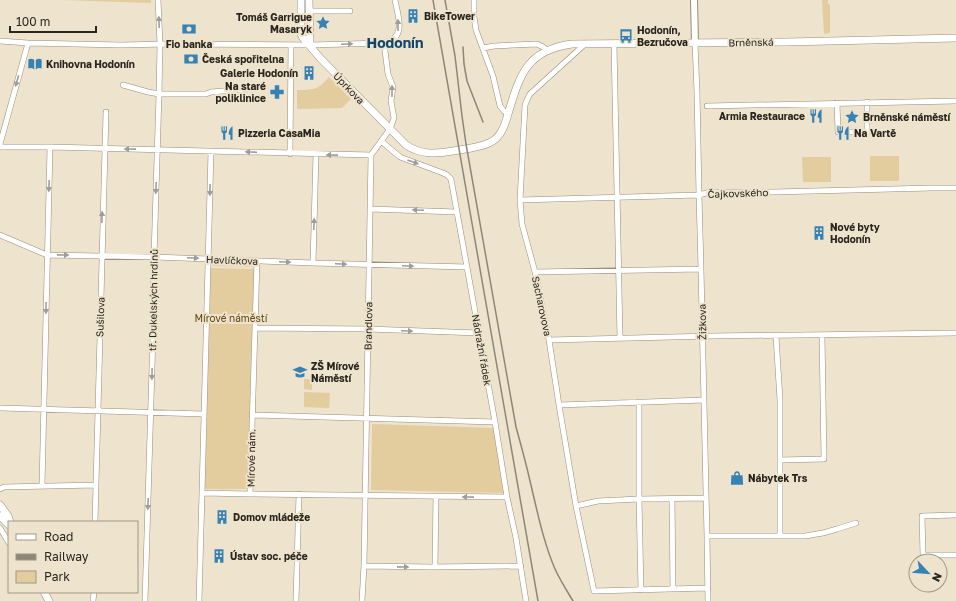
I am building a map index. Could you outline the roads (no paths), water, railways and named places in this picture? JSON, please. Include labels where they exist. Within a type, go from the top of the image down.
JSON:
[{"type":"main road","name":"Úprkova","points":[[301,0],[302,38],[390,129]]},
{"type":"main road","points":[[310,0],[310,45]]},
{"type":"main road","name":"Brněnská","points":[[390,129],[406,145],[427,153],[445,153],[477,147],[489,143],[498,136],[506,122],[522,74],[533,60],[547,50],[563,45],[956,38]]},
{"type":"main road","points":[[0,505],[10,521]]},
{"type":"main road","points":[[0,516],[8,524]]},
{"type":"street","name":"tř. Dukelských hrdinů","points":[[145,601],[159,94],[160,44],[158,0]]},
{"type":"street","points":[[0,41],[121,45],[310,45],[384,43],[389,42],[397,36],[399,24],[395,0]]},
{"type":"street","points":[[474,0],[474,24],[493,76],[500,106],[508,114]]},
{"type":"street","points":[[694,0],[695,43]]},
{"type":"street","points":[[310,11],[350,11]]},
{"type":"street","points":[[0,144],[28,43]]},
{"type":"street","points":[[0,147],[157,149],[290,154],[371,155],[390,129],[394,118],[392,101],[393,87],[388,74],[384,43]]},
{"type":"street","name":"Žižkova","points":[[695,43],[698,98],[708,601]]},
{"type":"street","points":[[483,48],[537,44],[547,50]]},
{"type":"street","name":"Sacharovova","points":[[585,44],[530,94],[526,100],[520,200],[522,224],[535,272],[549,340],[576,506],[594,591],[641,590]]},
{"type":"street","points":[[614,44],[620,338]]},
{"type":"street","points":[[290,154],[291,45]]},
{"type":"street","points":[[123,85],[159,94],[206,94],[211,92],[248,89]]},
{"type":"street","points":[[707,106],[956,101]]},
{"type":"street","points":[[837,103],[838,132],[868,132],[867,102]]},
{"type":"street","name":"Sušilova","points":[[95,521],[106,112]]},
{"type":"street","name":"Nádražní řádek","points":[[381,141],[400,157],[444,173],[449,177],[451,182],[495,422],[507,497],[516,538],[526,601]]},
{"type":"street","points":[[42,486],[50,147]]},
{"type":"street","points":[[199,601],[211,151]]},
{"type":"street","points":[[313,263],[316,154]]},
{"type":"street","name":"Brandlova","points":[[362,601],[364,566],[371,155]]},
{"type":"street","name":"Čajkovského","points":[[520,200],[699,195],[710,192],[956,188]]},
{"type":"street","points":[[370,209],[457,212]]},
{"type":"street","name":"Havlíčkova","points":[[0,235],[47,255],[467,267]]},
{"type":"street","name":"Mírové nám.","points":[[202,493],[250,494],[257,261]]},
{"type":"street","points":[[535,272],[701,269]]},
{"type":"street","points":[[255,328],[368,329],[479,333]]},
{"type":"street","points":[[549,340],[956,333]]},
{"type":"street","points":[[780,460],[824,459],[822,335]]},
{"type":"street","points":[[776,336],[779,386],[780,536]]},
{"type":"street","points":[[559,405],[704,400]]},
{"type":"street","points":[[638,402],[641,590],[708,588]]},
{"type":"street","points":[[0,408],[204,414]]},
{"type":"street","points":[[252,415],[495,422]]},
{"type":"street","points":[[0,489],[4,487],[96,485]]},
{"type":"street","points":[[250,494],[507,497]]},
{"type":"street","points":[[296,601],[299,494]]},
{"type":"street","points":[[435,567],[436,496]]},
{"type":"street","points":[[672,498],[673,589]]},
{"type":"street","points":[[576,506],[598,501],[706,498]]},
{"type":"street","points":[[956,515],[922,516],[923,555],[956,555]]},
{"type":"street","points":[[707,536],[814,535],[856,523]]},
{"type":"street","points":[[0,528],[8,541]]},
{"type":"street","points":[[364,566],[521,566]]},
{"type":"railway","points":[[433,0],[538,601]]},
{"type":"railway","points":[[445,0],[455,56],[466,144],[516,427],[547,548],[557,573],[573,601]]},
{"type":"railway","points":[[463,47],[467,81],[483,122]]},
{"type":"place","name":"BikeTower","points":[[413,16]]},
{"type":"place","name":"Tomáš Garrigue Masaryk","points":[[323,23]]},
{"type":"place","name":"Fio banka","points":[[189,29]]},
{"type":"place","name":"Hodonín, Bezručova","points":[[626,36]]},
{"type":"place","name":"Česká spořitelna","points":[[191,59]]},
{"type":"place","name":"Knihovna Hodonín","points":[[35,64]]},
{"type":"place","name":"Galerie Hodonín","points":[[309,73]]},
{"type":"place","name":"Na staré poliklinice","points":[[277,92]]},
{"type":"place","name":"Armia Restaurace","points":[[816,116]]},
{"type":"place","name":"Brněnské náměstí","points":[[852,117]]},
{"type":"place","name":"Pizzeria CasaMia","points":[[227,133]]},
{"type":"place","name":"Na Vartě","points":[[843,133]]},
{"type":"place","name":"Nové byty Hodonín","points":[[819,233]]},
{"type":"place","name":"ZŠ Mírové Náměstí","points":[[300,372]]},
{"type":"place","name":"Nábytek Trs","points":[[737,478]]},
{"type":"place","name":"Domov mládeže","points":[[222,517]]},
{"type":"place","name":"Ústav soc. péče","points":[[219,556]]},
{"type":"district","name":"Hodonín","points":[[395,43]]},
{"type":"park label","name":"Mírové náměstí","points":[[231,318]]}]
